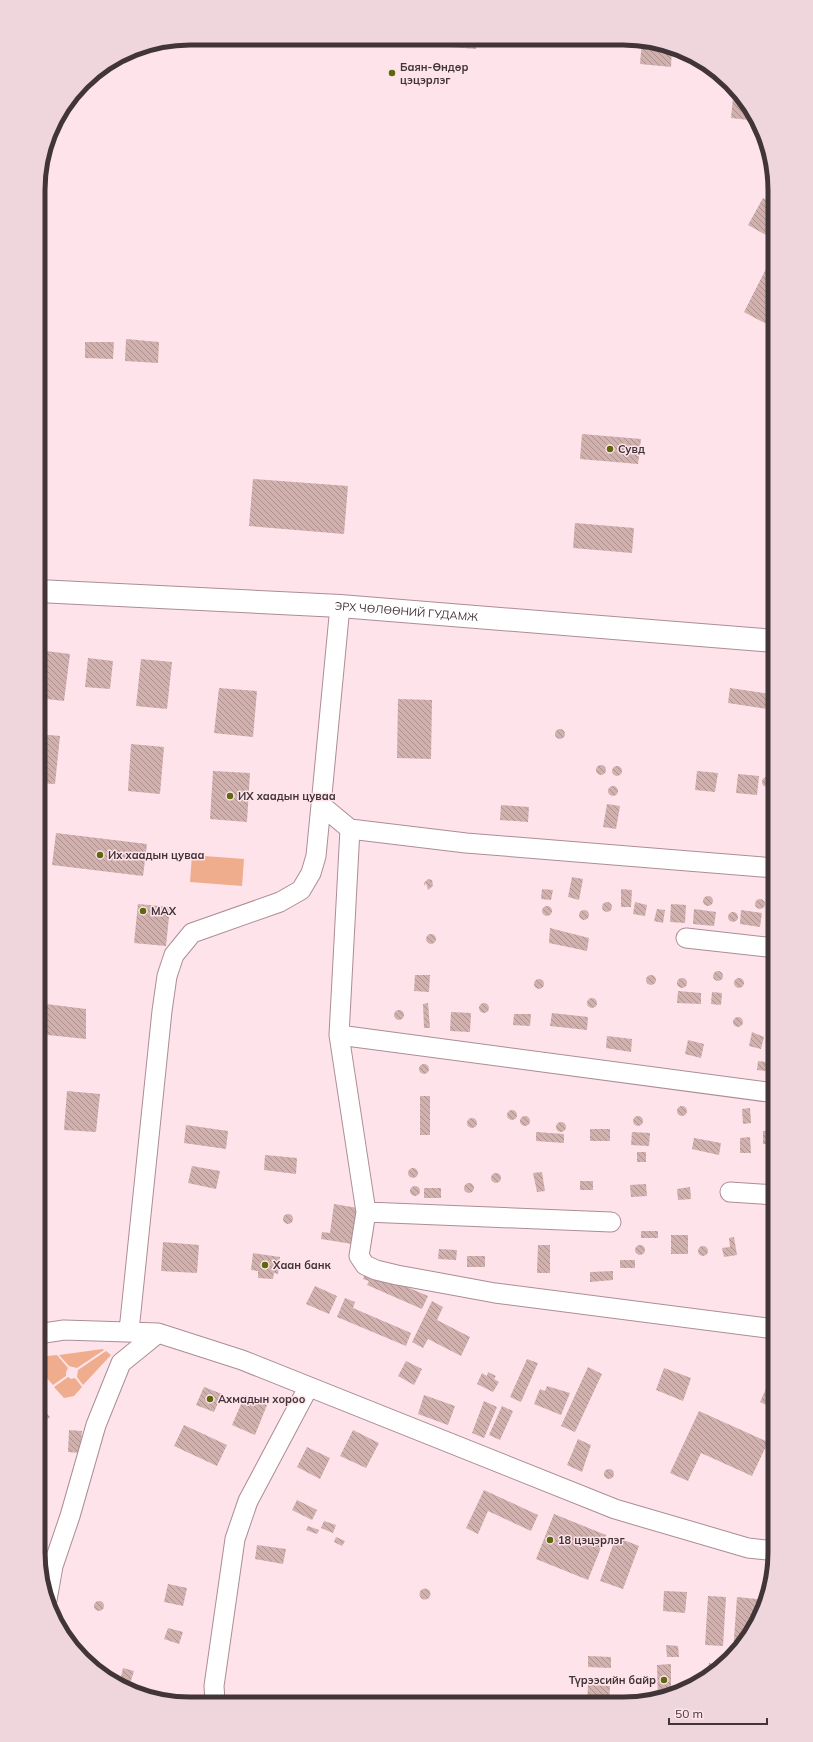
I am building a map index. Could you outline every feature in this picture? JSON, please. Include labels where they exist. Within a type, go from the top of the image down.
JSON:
[{"type":"main road","name":"ЭРХ ЧӨЛӨӨНИЙ ГУДАМЖ","points":[[45,591],[340,606],[768,640]]},
{"type":"street","points":[[129,1331],[162,1011],[167,976],[174,955],[192,933],[280,902],[301,890],[311,873],[316,856],[340,606]]},
{"type":"street","points":[[321,805],[350,829],[466,843],[768,867]]},
{"type":"street","points":[[350,829],[339,1035],[366,1212],[359,1256],[365,1265],[376,1270],[495,1293],[768,1328]]},
{"type":"street","points":[[686,938],[768,947]]},
{"type":"street","points":[[339,1035],[768,1092]]},
{"type":"street","points":[[730,1192],[768,1195]]},
{"type":"street","points":[[366,1212],[611,1222]]},
{"type":"street","points":[[45,1333],[64,1330],[158,1333],[242,1360],[308,1388],[347,1401],[615,1509],[748,1548],[768,1550]]},
{"type":"street","points":[[49,1587],[53,1566],[70,1516],[96,1425],[121,1363],[158,1333]]},
{"type":"street","points":[[215,1697],[214,1686],[235,1539],[248,1501],[308,1388]]},
{"type":"shaded area","points":[[192,855],[244,859],[242,886],[190,882]]},
{"type":"shaded area","points":[[104,1350],[77,1368],[69,1366],[59,1355]]},
{"type":"shaded area","points":[[106,1351],[111,1355],[83,1385],[77,1377],[78,1370]]},
{"type":"shaded area","points":[[57,1355],[68,1368],[66,1376],[53,1385],[45,1376],[45,1356]]},
{"type":"shaded area","points":[[68,1377],[71,1379],[75,1378],[82,1387],[74,1396],[64,1398],[54,1387]]},
{"type":"building","points":[[425,45],[476,45],[476,49]]},
{"type":"building","points":[[642,46],[672,54],[671,67],[640,64]]},
{"type":"building","points":[[733,96],[750,120],[731,118]]},
{"type":"building","points":[[763,198],[768,201],[768,236],[748,225]]},
{"type":"building","points":[[768,265],[768,325],[744,312]]},
{"type":"building","points":[[126,339],[159,342],[158,363],[125,361]]},
{"type":"building","points":[[85,342],[114,342],[113,359],[85,358]]},
{"type":"building","name":"Сувд","points":[[582,434],[641,439],[638,464],[580,459]]},
{"type":"building","points":[[253,479],[348,486],[344,534],[249,526]]},
{"type":"building","points":[[575,523],[634,528],[632,553],[573,548]]},
{"type":"building","points":[[45,651],[70,654],[64,701],[45,699]]},
{"type":"building","points":[[88,658],[113,661],[110,689],[85,687]]},
{"type":"building","points":[[141,659],[172,662],[167,709],[136,706]]},
{"type":"building","points":[[219,688],[257,691],[253,737],[214,733]]},
{"type":"building","points":[[730,688],[768,694],[767,709],[728,703]]},
{"type":"building","points":[[398,699],[432,700],[431,759],[397,758]]},
{"type":"building","points":[[558,729],[562,729],[564,730],[564,738],[558,739],[555,736],[555,732]]},
{"type":"building","points":[[45,735],[60,736],[55,784],[45,783]]},
{"type":"building","points":[[131,744],[164,747],[160,794],[128,791]]},
{"type":"building","points":[[599,765],[603,765],[605,766],[605,774],[599,775],[596,772],[596,768]]},
{"type":"building","points":[[615,766],[619,766],[621,767],[621,775],[615,776],[612,773],[612,769]]},
{"type":"building","name":"ИХ хаадын цуваа","points":[[213,771],[250,773],[247,822],[210,819]]},
{"type":"building","points":[[697,771],[718,773],[715,792],[695,790]]},
{"type":"building","points":[[738,774],[759,776],[757,795],[736,793]]},
{"type":"building","points":[[767,777],[768,787],[765,787],[762,784],[762,780],[763,778]]},
{"type":"building","points":[[611,786],[615,786],[617,787],[617,795],[611,796],[608,793],[608,789]]},
{"type":"building","points":[[607,804],[620,806],[616,829],[603,827]]},
{"type":"building","points":[[501,805],[529,807],[528,822],[500,820]]},
{"type":"building","name":"Их хаадын цуваа","points":[[56,833],[147,844],[143,876],[52,865]]},
{"type":"building","points":[[572,877],[583,879],[579,900],[568,897]]},
{"type":"building","points":[[428,879],[432,880],[433,886],[428,890],[426,883],[424,886],[424,883]]},
{"type":"building","points":[[542,889],[553,890],[551,900],[541,899]]},
{"type":"building","points":[[621,889],[632,890],[631,907],[621,907]]},
{"type":"building","points":[[706,896],[710,896],[712,897],[712,905],[706,906],[703,903],[703,899]]},
{"type":"building","points":[[758,899],[762,899],[764,900],[764,908],[758,909],[755,906],[755,902]]},
{"type":"building","points":[[605,902],[609,902],[611,903],[611,911],[605,912],[602,909],[602,905]]},
{"type":"building","points":[[635,902],[647,905],[645,916],[633,914]]},
{"type":"building","points":[[138,904],[170,907],[166,946],[134,943]]},
{"type":"building","points":[[671,904],[686,905],[685,923],[670,922]]},
{"type":"building","points":[[545,906],[549,906],[551,907],[551,915],[545,916],[542,913],[542,909]]},
{"type":"building","points":[[657,909],[665,910],[663,923],[654,921]]},
{"type":"building","points":[[694,909],[716,912],[714,926],[693,924]]},
{"type":"building","points":[[582,910],[586,910],[588,911],[588,919],[582,920],[579,917],[579,913]]},
{"type":"building","points":[[741,910],[762,913],[760,927],[740,924]]},
{"type":"building","points":[[731,912],[735,912],[737,913],[737,921],[731,922],[728,919],[728,915]]},
{"type":"building","points":[[550,928],[589,938],[587,951],[549,943]]},
{"type":"building","points":[[429,934],[433,934],[435,935],[435,943],[429,944],[426,941],[426,937]]},
{"type":"building","points":[[716,971],[720,971],[722,972],[722,980],[716,981],[713,978],[713,974]]},
{"type":"building","points":[[415,975],[430,975],[429,992],[414,991]]},
{"type":"building","points":[[649,975],[653,975],[655,976],[655,984],[649,985],[646,982],[646,978]]},
{"type":"building","points":[[680,978],[684,978],[686,979],[686,987],[680,988],[677,985],[677,981]]},
{"type":"building","points":[[737,978],[741,978],[743,979],[743,987],[737,988],[734,985],[734,981]]},
{"type":"building","points":[[537,979],[541,979],[543,980],[543,988],[537,989],[534,986],[534,982]]},
{"type":"building","points":[[678,991],[701,993],[701,1004],[677,1003]]},
{"type":"building","points":[[712,992],[722,993],[721,1005],[711,1004]]},
{"type":"building","points":[[590,998],[594,998],[596,999],[596,1007],[590,1008],[587,1005],[587,1001]]},
{"type":"building","points":[[428,1003],[430,1028],[424,1028],[423,1004]]},
{"type":"building","points":[[482,1003],[486,1003],[488,1004],[488,1012],[482,1013],[479,1010],[479,1006]]},
{"type":"building","points":[[45,1004],[86,1009],[86,1039],[45,1035]]},
{"type":"building","points":[[397,1010],[401,1010],[403,1011],[403,1019],[397,1020],[394,1017],[394,1013]]},
{"type":"building","points":[[451,1012],[471,1013],[470,1032],[450,1031]]},
{"type":"building","points":[[552,1013],[588,1017],[587,1030],[550,1026]]},
{"type":"building","points":[[514,1014],[531,1014],[530,1026],[513,1025]]},
{"type":"building","points":[[736,1017],[740,1017],[742,1018],[742,1026],[736,1027],[733,1024],[733,1020]]},
{"type":"building","points":[[752,1032],[764,1037],[761,1049],[749,1046]]},
{"type":"building","points":[[607,1036],[632,1039],[631,1052],[606,1048]]},
{"type":"building","points":[[688,1040],[704,1044],[701,1058],[685,1054]]},
{"type":"building","points":[[758,1061],[768,1062],[768,1071],[757,1070]]},
{"type":"building","points":[[422,1064],[426,1064],[428,1065],[428,1073],[422,1074],[419,1071],[419,1067]]},
{"type":"building","points":[[67,1091],[100,1094],[96,1132],[64,1130]]},
{"type":"building","points":[[420,1096],[430,1096],[430,1135],[420,1135]]},
{"type":"building","points":[[680,1106],[684,1106],[686,1107],[686,1115],[680,1116],[677,1113],[677,1109]]},
{"type":"building","points":[[750,1108],[751,1123],[743,1124],[742,1109]]},
{"type":"building","points":[[510,1110],[514,1110],[516,1111],[516,1119],[510,1120],[507,1117],[507,1113]]},
{"type":"building","points":[[523,1116],[527,1116],[529,1117],[529,1125],[523,1126],[520,1123],[520,1119]]},
{"type":"building","points":[[636,1116],[640,1116],[642,1117],[642,1125],[636,1126],[633,1123],[633,1119]]},
{"type":"building","points":[[470,1118],[474,1118],[476,1119],[476,1127],[470,1128],[467,1125],[467,1121]]},
{"type":"building","points":[[559,1122],[563,1122],[565,1123],[565,1131],[559,1132],[556,1129],[556,1125]]},
{"type":"building","points":[[186,1125],[228,1131],[226,1149],[184,1143]]},
{"type":"building","points":[[590,1129],[610,1129],[610,1141],[590,1141]]},
{"type":"building","points":[[763,1131],[768,1131],[768,1144],[763,1144]]},
{"type":"building","points":[[536,1132],[564,1134],[564,1143],[536,1141]]},
{"type":"building","points":[[632,1132],[650,1133],[649,1146],[631,1145]]},
{"type":"building","points":[[750,1137],[751,1153],[740,1153],[740,1138]]},
{"type":"building","points":[[694,1138],[721,1143],[719,1155],[692,1149]]},
{"type":"building","points":[[637,1152],[646,1152],[646,1162],[637,1162]]},
{"type":"building","points":[[265,1155],[297,1158],[296,1174],[264,1170]]},
{"type":"building","points":[[192,1166],[220,1171],[216,1189],[188,1183]]},
{"type":"building","points":[[411,1168],[415,1168],[417,1169],[417,1177],[411,1178],[408,1175],[408,1171]]},
{"type":"building","points":[[542,1172],[545,1191],[537,1192],[533,1173]]},
{"type":"building","points":[[494,1173],[498,1173],[500,1174],[500,1182],[494,1183],[491,1180],[491,1176]]},
{"type":"building","points":[[580,1181],[593,1181],[593,1190],[580,1190]]},
{"type":"building","points":[[467,1183],[471,1183],[473,1184],[473,1192],[467,1193],[464,1190],[464,1186]]},
{"type":"building","points":[[646,1184],[647,1196],[631,1197],[630,1185]]},
{"type":"building","points":[[413,1186],[417,1186],[419,1187],[419,1195],[413,1196],[410,1193],[410,1189]]},
{"type":"building","points":[[690,1187],[691,1199],[678,1200],[677,1189]]},
{"type":"building","points":[[424,1188],[441,1188],[441,1198],[424,1198]]},
{"type":"building","points":[[334,1204],[358,1208],[352,1244],[321,1239],[322,1232],[330,1233]]},
{"type":"building","points":[[286,1214],[290,1214],[292,1215],[292,1223],[286,1224],[283,1221],[283,1217]]},
{"type":"building","points":[[641,1231],[658,1231],[658,1238],[641,1238]]},
{"type":"building","points":[[671,1235],[688,1235],[688,1254],[671,1254]]},
{"type":"building","points":[[734,1237],[737,1255],[724,1257],[722,1248],[730,1247],[729,1238]]},
{"type":"building","points":[[163,1242],[199,1245],[197,1273],[161,1271]]},
{"type":"building","points":[[538,1245],[550,1245],[550,1273],[537,1273]]},
{"type":"building","points":[[638,1245],[642,1245],[644,1246],[644,1254],[638,1255],[635,1252],[635,1248]]},
{"type":"building","points":[[701,1246],[705,1246],[707,1247],[707,1255],[701,1256],[698,1253],[698,1249]]},
{"type":"building","points":[[439,1249],[457,1250],[456,1260],[438,1259]]},
{"type":"building","points":[[253,1253],[280,1257],[278,1274],[274,1273],[273,1279],[258,1278],[258,1271],[251,1270]]},
{"type":"building","points":[[467,1256],[485,1256],[485,1267],[467,1267]]},
{"type":"building","points":[[620,1260],[635,1260],[635,1268],[620,1268]]},
{"type":"building","points":[[367,1270],[428,1296],[422,1309],[367,1285],[369,1281],[363,1279]]},
{"type":"building","points":[[613,1271],[613,1280],[590,1282],[590,1272]]},
{"type":"building","points":[[315,1286],[337,1296],[329,1314],[306,1304]]},
{"type":"building","points":[[345,1298],[355,1302],[353,1308],[411,1333],[406,1346],[337,1317]]},
{"type":"building","points":[[432,1301],[443,1307],[437,1320],[470,1337],[461,1356],[428,1339],[423,1348],[412,1342]]},
{"type":"building","points":[[527,1359],[538,1363],[521,1402],[510,1397]]},
{"type":"building","points":[[406,1361],[422,1369],[414,1385],[398,1376]]},
{"type":"building","points":[[588,1367],[602,1374],[575,1432],[561,1426]]},
{"type":"building","points":[[664,1368],[691,1378],[683,1401],[656,1390]]},
{"type":"building","points":[[488,1372],[496,1376],[494,1379],[499,1382],[493,1392],[477,1384],[482,1373],[487,1376]]},
{"type":"building","points":[[768,1384],[768,1406],[760,1402]]},
{"type":"building","points":[[547,1386],[570,1393],[561,1415],[534,1404],[540,1389],[545,1391]]},
{"type":"building","points":[[204,1387],[222,1394],[214,1412],[196,1405]]},
{"type":"building","points":[[245,1395],[267,1405],[255,1435],[232,1425]]},
{"type":"building","points":[[424,1395],[455,1406],[448,1425],[418,1414]]},
{"type":"building","points":[[484,1401],[497,1407],[484,1438],[472,1433]]},
{"type":"building","points":[[502,1406],[513,1411],[500,1440],[489,1435]]},
{"type":"building","points":[[699,1411],[768,1442],[752,1476],[701,1453],[688,1481],[670,1473]]},
{"type":"building","points":[[45,1412],[50,1417],[45,1422]]},
{"type":"building","points":[[184,1425],[227,1445],[217,1466],[174,1446]]},
{"type":"building","points":[[69,1430],[82,1431],[80,1453],[68,1452]]},
{"type":"building","points":[[353,1430],[379,1443],[366,1468],[340,1456]]},
{"type":"building","points":[[578,1439],[591,1445],[582,1472],[567,1465]]},
{"type":"building","points":[[307,1447],[330,1458],[320,1479],[297,1467]]},
{"type":"building","points":[[607,1469],[611,1469],[613,1470],[613,1478],[607,1479],[604,1476],[604,1472]]},
{"type":"building","points":[[484,1490],[538,1515],[531,1531],[488,1511],[478,1534],[466,1528]]},
{"type":"building","points":[[297,1500],[317,1510],[312,1520],[292,1510]]},
{"type":"building","points":[[554,1514],[606,1535],[588,1580],[536,1559]]},
{"type":"building","points":[[324,1521],[336,1525],[333,1533],[321,1528]]},
{"type":"building","points":[[308,1526],[319,1530],[317,1534],[306,1530]]},
{"type":"building","points":[[336,1537],[345,1541],[342,1546],[334,1542]]},
{"type":"building","points":[[616,1537],[639,1546],[623,1589],[600,1581]]},
{"type":"building","points":[[257,1545],[286,1549],[283,1564],[255,1559]]},
{"type":"building","points":[[168,1584],[187,1588],[183,1606],[164,1602]]},
{"type":"building","points":[[425,1588],[429,1590],[431,1594],[429,1598],[425,1600],[421,1598],[419,1594],[421,1590]]},
{"type":"building","points":[[664,1591],[687,1592],[685,1613],[663,1611]]},
{"type":"building","points":[[708,1596],[726,1597],[723,1646],[705,1645]]},
{"type":"building","points":[[737,1597],[760,1599],[749,1625],[733,1646]]},
{"type":"building","points":[[97,1601],[101,1601],[103,1602],[103,1610],[97,1611],[94,1608],[94,1604]]},
{"type":"building","points":[[168,1628],[183,1632],[179,1644],[164,1639]]},
{"type":"building","points":[[666,1645],[678,1646],[679,1657],[667,1657]]},
{"type":"building","points":[[588,1656],[611,1657],[611,1668],[588,1667]]},
{"type":"building","points":[[709,1663],[714,1664],[711,1667],[707,1670]]},
{"type":"building","name":"Түрээсийн байр","points":[[671,1664],[671,1689],[658,1693],[657,1665]]},
{"type":"building","points":[[123,1668],[134,1671],[130,1684],[112,1675],[121,1677]]},
{"type":"building","points":[[588,1685],[610,1686],[609,1697],[587,1697]]},
{"type":"place","name":"Баян-Өндөр цэцэрлэг","points":[[392,73]]},
{"type":"place","name":"Сувд","points":[[610,449]]},
{"type":"place","name":"ИХ хаадын цуваа","points":[[230,796]]},
{"type":"place","name":"Их хаадын цуваа","points":[[100,855]]},
{"type":"place","name":"МАХ","points":[[143,911]]},
{"type":"place","name":"Хаан банк","points":[[265,1265]]},
{"type":"place","name":"Ахмадын хороо","points":[[210,1399]]},
{"type":"place","name":"18 цэцэрлэг","points":[[550,1540]]},
{"type":"place","name":"Түрээсийн байр","points":[[664,1680]]}]
